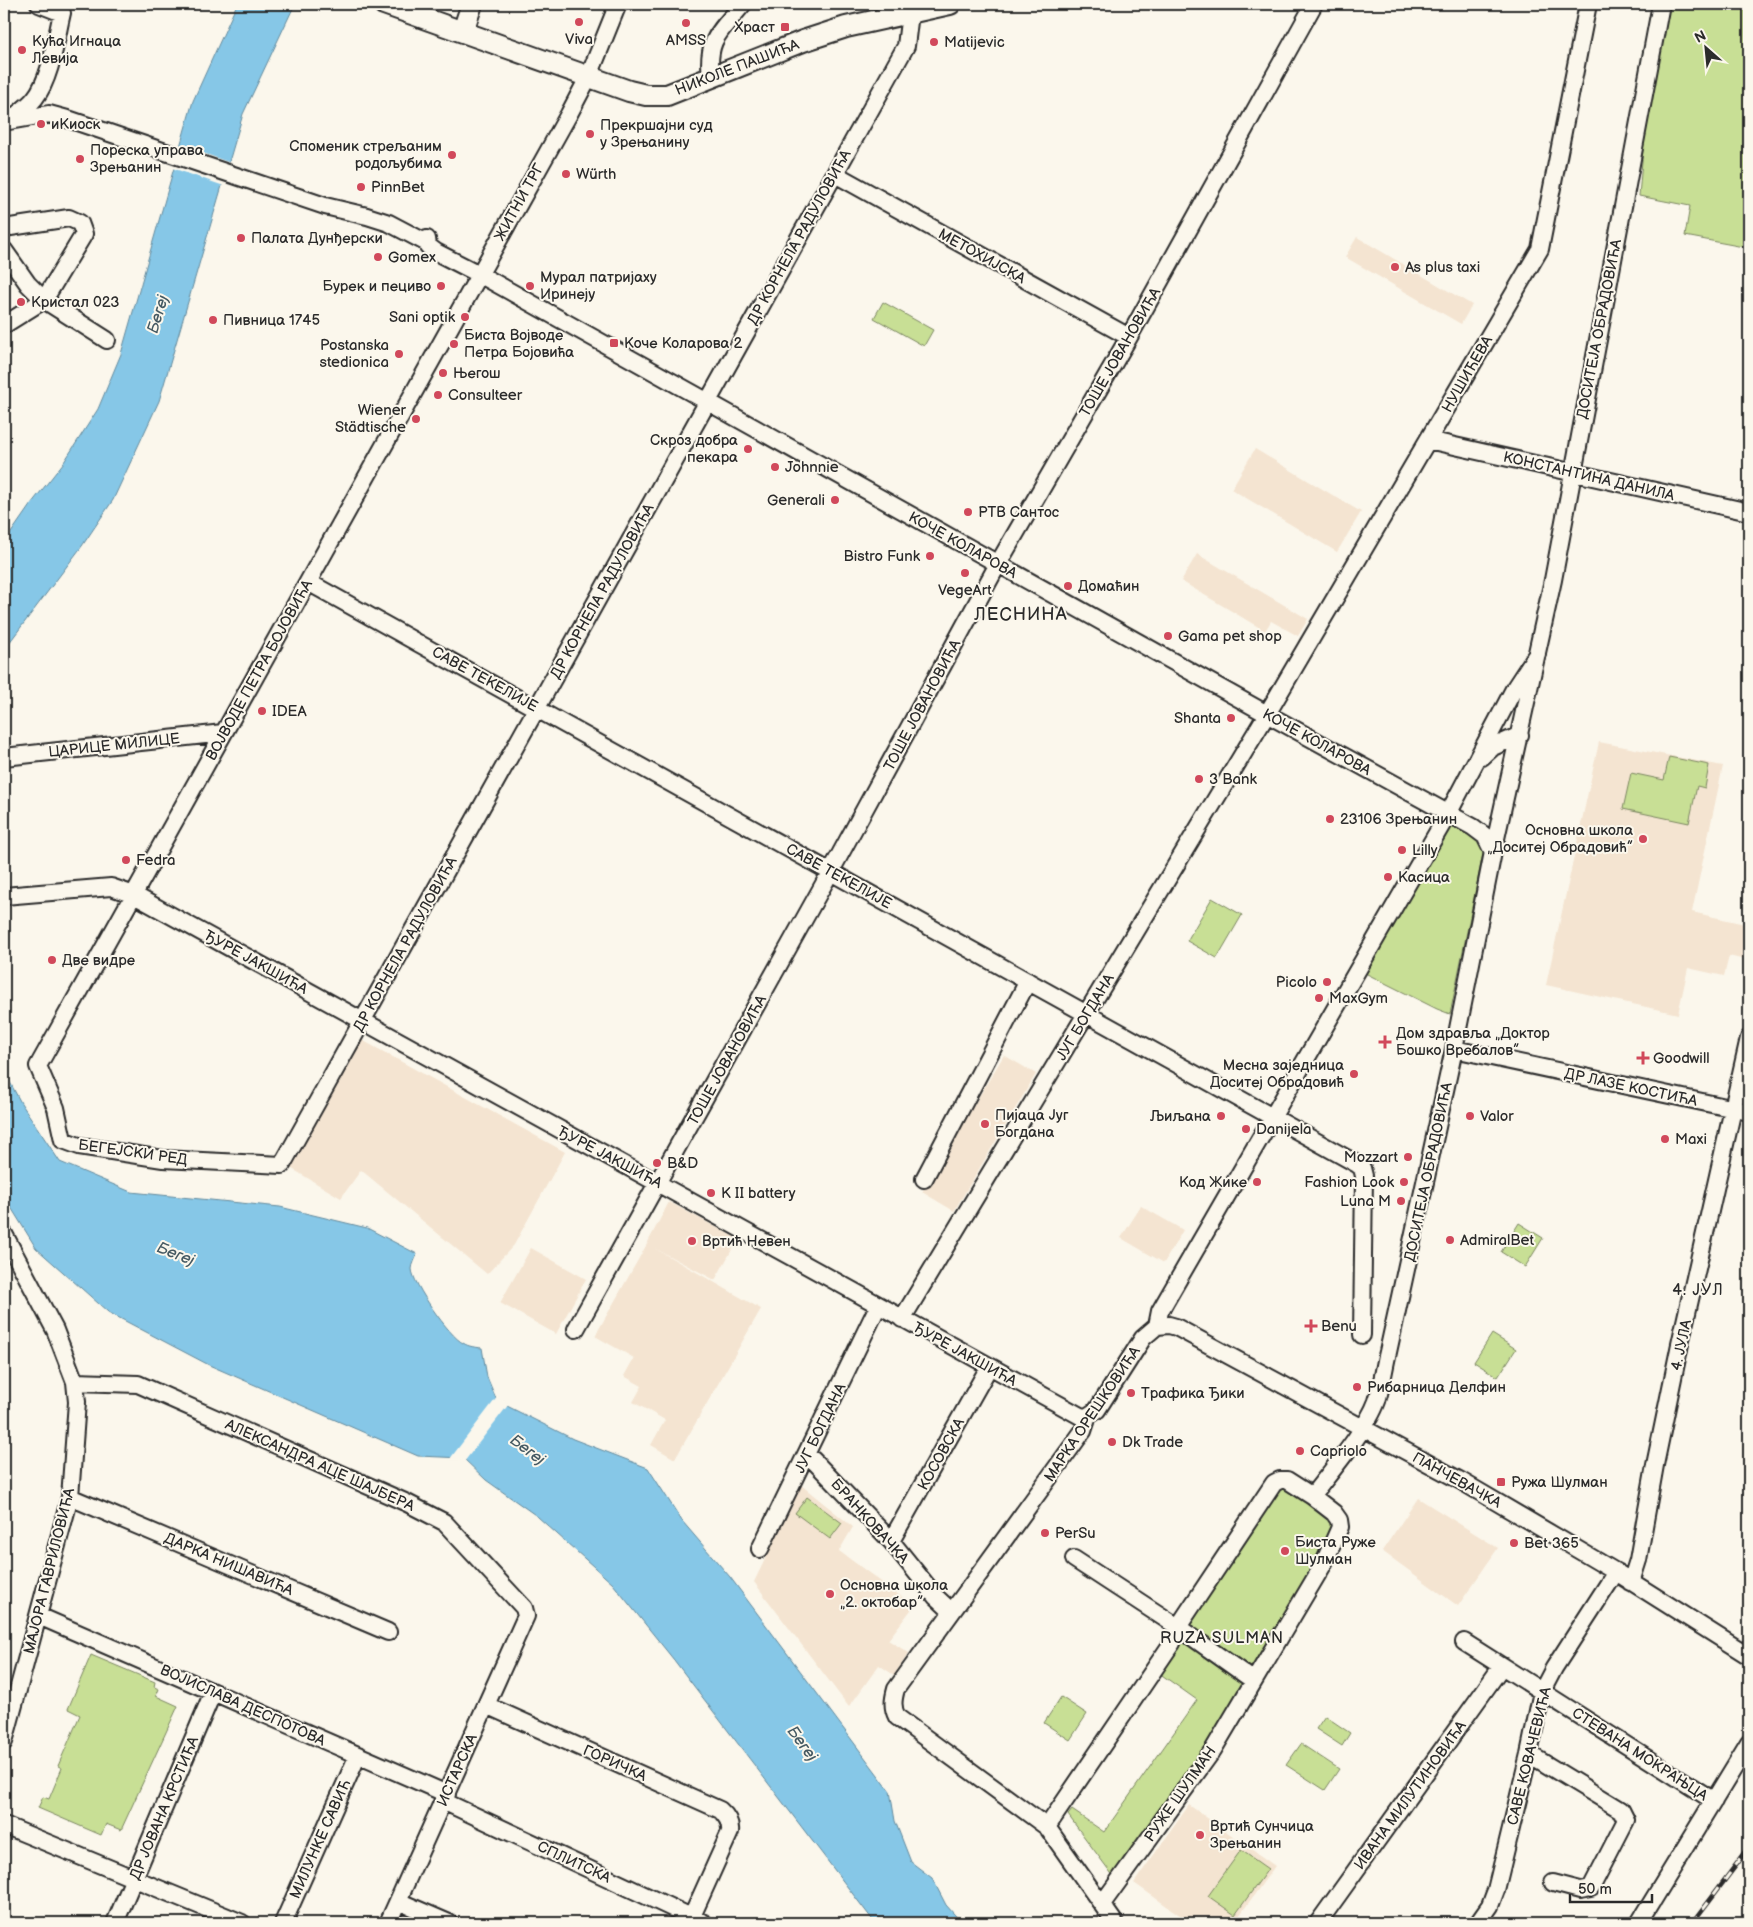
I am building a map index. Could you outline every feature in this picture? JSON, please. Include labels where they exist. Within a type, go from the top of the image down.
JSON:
[{"type":"main road","name":"НИКОЛЕ ПАШИЋА","points":[[384,4],[629,91],[656,95],[667,94],[803,41],[846,27],[950,4]]},
{"type":"main road","points":[[463,31],[472,4]]},
{"type":"street","points":[[39,4],[62,13],[49,65],[42,86],[35,98],[9,121],[49,114],[228,172],[324,206],[389,223],[427,241],[430,248],[436,252],[480,274]]},
{"type":"street","name":"ЖИТНИ ТРГ","points":[[480,274],[589,76],[618,4]]},
{"type":"street","points":[[711,77],[708,59],[712,42],[743,4]]},
{"type":"street","name":"ТОШЕ ЈОВАНОВИЋА","points":[[576,1329],[831,871],[998,564],[1129,337],[1314,4]]},
{"type":"street","name":"НУШИЋЕВА","points":[[1267,714],[1540,248],[1588,4]]},
{"type":"street","name":"ДОСИТЕЈА ОБРАДОВИЋА","points":[[1362,1428],[1376,1401],[1454,1049],[1493,852],[1520,735],[1661,4]]},
{"type":"street","name":"ДР КОРНЕЛА РАДУЛОВИЋА","points":[[282,1164],[906,46],[910,13]]},
{"type":"street","name":"МЕТОХИЈСКА","points":[[835,174],[1129,337]]},
{"type":"street","points":[[4,228],[69,218],[80,223],[84,234],[44,300],[4,325]]},
{"type":"street","points":[[4,250],[28,284],[44,300],[107,340]]},
{"type":"street","name":"КОЧЕ КОЛАРОВА","points":[[480,274],[1479,831],[1490,844],[1493,852]]},
{"type":"street","name":"ВОЈВОДЕ ПЕТРА БОЈОВИЋА","points":[[38,1066],[480,274]]},
{"type":"street","name":"КОНСТАНТИНА ДАНИЛА","points":[[1428,440],[1749,512]]},
{"type":"street","name":"САВЕ ТЕКЕЛИЈЕ","points":[[308,582],[1357,1164],[1362,1168],[1364,1176],[1362,1335]]},
{"type":"street","name":"ДОСИТЕЈА ОБРАДОВИЋА","points":[[1474,766],[1514,689],[1537,654]]},
{"type":"street","name":"ЈУГ БОГДАНА","points":[[902,1319],[1267,714]]},
{"type":"street","name":"ЦАРИЦЕ МИЛИЦЕ","points":[[4,757],[223,733]]},
{"type":"street","points":[[1273,1117],[1474,766],[1493,746],[1520,735]]},
{"type":"street","name":"ЂУРЕ ЈАКШИЋА","points":[[4,896],[110,887],[134,895],[1078,1416],[1088,1416]]},
{"type":"street","points":[[924,1179],[1028,981]]},
{"type":"street","name":"4. ЈУЛА","points":[[1631,1582],[1638,1560],[1680,1344],[1742,1110],[1749,1038]]},
{"type":"street","name":"ДР ЛАЗЕ КОСТИЋА","points":[[1454,1049],[1742,1110]]},
{"type":"street","name":"БЕГЕЈСКИ РЕД","points":[[38,1066],[56,1108],[63,1140],[79,1146],[163,1159],[282,1164]]},
{"type":"street","name":"МАРКА ОРЕШКОВИЋА","points":[[1046,1827],[897,1717],[893,1709],[896,1689],[1083,1431],[1088,1416],[1097,1410],[1143,1338],[1156,1326],[1160,1312],[1273,1117]]},
{"type":"street","name":"МАЈОРА ГАВРИЛОВИЋА","points":[[4,1234],[54,1330],[75,1382],[77,1402],[70,1497],[4,1742]]},
{"type":"street","name":"ЈУГ БОГДАНА","points":[[760,1549],[878,1306]]},
{"type":"street","name":"ПАНЧЕВАЧКА","points":[[1156,1326],[1169,1325],[1176,1327],[1461,1481],[1616,1572],[1749,1656]]},
{"type":"street","name":"КОСОВСКА","points":[[891,1541],[989,1367]]},
{"type":"street","name":"АЛЕКСАНДРА АЦЕ ШАЈБЕРА","points":[[75,1382],[138,1384],[438,1518],[444,1522],[518,1600],[524,1608],[526,1616]]},
{"type":"street","points":[[1312,1496],[1362,1428]]},
{"type":"street","name":"БРАНКОВАЧКА","points":[[806,1456],[813,1460],[891,1541],[936,1597],[951,1611]]},
{"type":"street","name":"РУЖЕ ШУЛМАН","points":[[1046,1827],[1172,1643],[1178,1627],[1274,1483],[1280,1480],[1287,1480],[1334,1513],[1339,1520],[1340,1527],[1323,1565],[1254,1682],[1213,1750],[1102,1904]]},
{"type":"street","name":"ДАРКА НИШАВИЋА","points":[[70,1497],[388,1632]]},
{"type":"street","points":[[1074,1559],[1178,1627],[1254,1682]]},
{"type":"street","name":"САВЕ КОВАЧЕВИЋА","points":[[1478,1923],[1490,1906],[1496,1890],[1530,1754],[1542,1692],[1558,1662],[1616,1572]]},
{"type":"street","name":"ВОЈИСЛАВА ДЕСПОТОВА","points":[[39,1616],[358,1755],[445,1797]]},
{"type":"street","name":"ИСТАРСКА","points":[[388,1923],[526,1616]]},
{"type":"street","name":"СТЕВАНА МОКРАЊЦА","points":[[1464,1642],[1714,1801]]},
{"type":"street","name":"ИВАНА МИЛУТИНОВИЋА","points":[[1318,1923],[1502,1666]]},
{"type":"street","name":"ДР ЈОВАНА КРСТИЋА","points":[[115,1923],[213,1692]]},
{"type":"street","name":"ГОРИЧКА","points":[[486,1705],[720,1810],[725,1814],[730,1823],[730,1832],[695,1921]]},
{"type":"street","points":[[1639,1923],[1749,1743]]},
{"type":"street","points":[[1530,1754],[1621,1810],[1626,1820],[1591,1888],[1580,1890],[1553,1883]]},
{"type":"street","name":"МИЛУНКЕ САВИЋ","points":[[282,1923],[358,1755]]},
{"type":"street","name":"СПЛИТСКА","points":[[445,1797],[695,1921]]},
{"type":"street","points":[[4,1825],[242,1923]]},
{"type":"street","points":[[1046,1827],[1115,1923]]},
{"type":"street","points":[[398,1901],[448,1923]]},
{"type":"shaded area","points":[[1357,237],[1472,305],[1461,324],[1345,257]]},
{"type":"shaded area","points":[[1255,449],[1361,512],[1337,552],[1231,489]]},
{"type":"shaded area","points":[[1197,554],[1308,619],[1298,636],[1271,621],[1265,631],[1181,581]]},
{"type":"shaded area","name":"Основна школа „Доситеј Обрадовић”","points":[[1599,742],[1723,766],[1692,912],[1749,925],[1749,961],[1729,956],[1724,976],[1688,968],[1678,1014],[1546,985]]},
{"type":"shaded area","points":[[362,1040],[565,1152],[514,1245],[487,1274],[361,1170],[341,1198],[289,1167]]},
{"type":"shaded area","name":"Пијаца Југ Богдана","points":[[1004,1055],[1036,1074],[954,1211],[922,1192]]},
{"type":"shaded area","points":[[669,1202],[738,1239],[715,1280],[654,1248],[761,1309],[675,1459],[651,1445],[665,1420],[633,1402],[642,1386],[624,1376],[634,1358],[595,1336]]},
{"type":"shaded area","points":[[1141,1206],[1183,1230],[1164,1263],[1121,1238]]},
{"type":"shaded area","points":[[531,1248],[586,1279],[556,1334],[500,1303]]},
{"type":"shaded area","name":"Основна школа „2. октобар”","points":[[801,1485],[853,1527],[839,1551],[914,1606],[888,1640],[909,1653],[894,1675],[879,1665],[849,1707],[754,1582]]},
{"type":"shaded area","points":[[1418,1498],[1498,1548],[1458,1606],[1382,1551]]},
{"type":"shaded area","name":"Вртић Сунчица Зрењанин","points":[[1189,1805],[1275,1866],[1234,1923],[1191,1923],[1134,1883]]},
{"type":"green space","points":[[1668,4],[1749,4],[1749,248],[1685,236],[1690,206],[1639,196],[1645,126]]},
{"type":"green space","points":[[883,302],[933,330],[924,346],[874,318]]},
{"type":"green space","points":[[1669,757],[1709,765],[1705,788],[1697,786],[1689,823],[1623,809],[1631,773],[1664,780]]},
{"type":"green space","points":[[1456,827],[1476,837],[1484,849],[1450,1014],[1365,973],[1446,828]]},
{"type":"green space","points":[[1212,898],[1242,915],[1217,958],[1187,941]]},
{"type":"green space","points":[[1519,1223],[1543,1238],[1525,1267],[1501,1252]]},
{"type":"green space","points":[[1492,1334],[1516,1349],[1498,1377],[1474,1362]]},
{"type":"green space","points":[[1282,1484],[1332,1522],[1317,1564],[1253,1675],[1186,1627]]},
{"type":"green space","points":[[807,1497],[842,1523],[830,1539],[795,1513]]},
{"type":"green space","points":[[1186,1635],[1252,1682],[1114,1877],[1068,1815],[1072,1810],[1104,1832],[1197,1700],[1159,1673]]},
{"type":"green space","points":[[91,1655],[155,1682],[154,1687],[159,1689],[156,1696],[178,1706],[121,1830],[106,1824],[101,1835],[38,1808],[43,1797],[49,1799],[62,1768],[58,1766],[80,1715],[68,1709]]},
{"type":"green space","points":[[1061,1697],[1087,1714],[1070,1740],[1044,1723]]},
{"type":"green space","points":[[1325,1716],[1350,1733],[1342,1746],[1316,1729]]},
{"type":"green space","points":[[1301,1744],[1339,1769],[1325,1790],[1286,1765]]},
{"type":"green space","points":[[1241,1850],[1268,1869],[1235,1915],[1208,1896]]},
{"type":"water","name":"Бегеј","points":[[237,4],[295,4],[243,114],[159,401],[113,500],[82,546],[9,643],[4,654],[4,543],[31,504],[64,462],[98,409],[121,354],[193,101]]},
{"type":"water","name":"Бегеј","points":[[4,1071],[21,1103],[60,1162],[131,1192],[280,1207],[367,1228],[417,1254],[412,1269],[418,1286],[441,1321],[457,1339],[472,1347],[482,1348],[487,1377],[497,1401],[573,1439],[648,1468],[682,1521],[730,1577],[890,1791],[895,1821],[911,1862],[932,1878],[946,1905],[962,1923],[875,1923],[674,1660],[613,1584],[538,1517],[486,1480],[463,1458],[418,1456],[209,1365],[108,1312],[36,1248],[4,1196]]},
{"type":"pier","points":[[178,144],[231,163],[224,186],[172,168]]},
{"type":"pier","points":[[498,1396],[499,1399],[509,1404],[464,1462],[462,1460],[449,1460]]},
{"type":"railway","points":[[1692,1923],[1749,1848]]},
{"type":"place","name":"Viva","points":[[579,22]]},
{"type":"place","name":"AMSS","points":[[686,23]]},
{"type":"place","name":"Храст","points":[[785,27]]},
{"type":"place","name":"Matijevic","points":[[934,42]]},
{"type":"place","name":"Кућа Игнаца Левија","points":[[22,50]]},
{"type":"place","name":"иКиоск","points":[[41,124]]},
{"type":"place","name":"Прекршајни суд у Зрењанину","points":[[590,134]]},
{"type":"place","name":"Споменик стрељаним родољубима","points":[[452,155]]},
{"type":"place","name":"Пореска управа Зрењанин","points":[[80,159]]},
{"type":"place","name":"Würth","points":[[566,174]]},
{"type":"place","name":"PinnBet","points":[[361,187]]},
{"type":"place","name":"Палата Дунђерски","points":[[241,238]]},
{"type":"place","name":"Gomex","points":[[378,257]]},
{"type":"place","name":"As plus taxi","points":[[1395,267]]},
{"type":"place","name":"Бурек и пециво","points":[[441,286]]},
{"type":"place","name":"Мурал патријаху Иринеју","points":[[530,286]]},
{"type":"place","name":"Кристал 023","points":[[21,302]]},
{"type":"place","name":"Sani optik","points":[[465,317]]},
{"type":"place","name":"Пивница 1745","points":[[213,320]]},
{"type":"place","name":"Коче Коларова 2","points":[[614,343]]},
{"type":"place","name":"Биста Војводе Петра Бојовића","points":[[454,344]]},
{"type":"place","name":"Postanska stedionica","points":[[399,354]]},
{"type":"place","name":"Његош","points":[[443,373]]},
{"type":"place","name":"Consulteer","points":[[438,395]]},
{"type":"place","name":"Wiener Städtische","points":[[416,419]]},
{"type":"place","name":"Скроз добра пекара","points":[[748,449]]},
{"type":"place","name":"Johnnie","points":[[775,467]]},
{"type":"place","name":"Generali","points":[[835,500]]},
{"type":"place","name":"РТВ Сантос","points":[[968,512]]},
{"type":"place","name":"Bistro Funk","points":[[930,556]]},
{"type":"place","name":"VegeArt","points":[[965,573]]},
{"type":"place","name":"Домаћин","points":[[1068,586]]},
{"type":"place","name":"Gama pet shop","points":[[1168,636]]},
{"type":"place","name":"IDEA","points":[[262,711]]},
{"type":"place","name":"Shanta","points":[[1231,718]]},
{"type":"place","name":"3 Bank","points":[[1199,779]]},
{"type":"place","name":"23106 Зрењанин","points":[[1330,819]]},
{"type":"place","name":"Основна школа „Доситеј Обрадовић”","points":[[1643,839]]},
{"type":"place","name":"Lilly","points":[[1402,850]]},
{"type":"place","name":"Fedra","points":[[126,860]]},
{"type":"place","name":"Касица","points":[[1388,877]]},
{"type":"place","name":"Две видре","points":[[52,960]]},
{"type":"place","name":"Picolo","points":[[1327,982]]},
{"type":"place","name":"MaxGym","points":[[1319,998]]},
{"type":"place","name":"Дом здравља „Доктор Бошко Вребалов”","points":[[1385,1042]]},
{"type":"place","name":"Goodwill","points":[[1643,1058]]},
{"type":"place","name":"Месна заједница Доситеј Обрадовић","points":[[1354,1074]]},
{"type":"place","name":"Љиљана","points":[[1221,1116]]},
{"type":"place","name":"Valor","points":[[1470,1116]]},
{"type":"place","name":"Пијаца Југ Богдана","points":[[985,1124]]},
{"type":"place","name":"Danijela","points":[[1246,1129]]},
{"type":"place","name":"Maxi","points":[[1665,1139]]},
{"type":"place","name":"Mozzart","points":[[1408,1157]]},
{"type":"place","name":"B&D","points":[[657,1163]]},
{"type":"place","name":"Код Жике","points":[[1257,1182]]},
{"type":"place","name":"Fashion Look","points":[[1404,1182]]},
{"type":"place","name":"K II battery","points":[[711,1193]]},
{"type":"place","name":"Luna M","points":[[1401,1201]]},
{"type":"place","name":"AdmiralBet","points":[[1450,1240]]},
{"type":"place","name":"Вртић Невен","points":[[692,1241]]},
{"type":"place","name":"Benu","points":[[1311,1326]]},
{"type":"place","name":"Рибарница Делфин","points":[[1357,1387]]},
{"type":"place","name":"Трафика Ђики","points":[[1131,1393]]},
{"type":"place","name":"Dk Trade","points":[[1112,1442]]},
{"type":"place","name":"Capriolo","points":[[1300,1451]]},
{"type":"place","name":"Ружа Шулман","points":[[1501,1482]]},
{"type":"place","name":"PerSu","points":[[1045,1533]]},
{"type":"place","name":"Bet 365","points":[[1514,1543]]},
{"type":"place","name":"Биста Руже Шулман","points":[[1285,1551]]},
{"type":"place","name":"Основна школа „2. октобар”","points":[[830,1594]]},
{"type":"place","name":"Вртић Сунчица Зрењанин","points":[[1200,1835]]},
{"type":"district","name":"ЛЕСНИНА","points":[[1021,614]]},
{"type":"district","name":"4. ЈУЛ","points":[[1698,1289]]},
{"type":"district","name":"RUZA SULMAN","points":[[1222,1637]]}]
